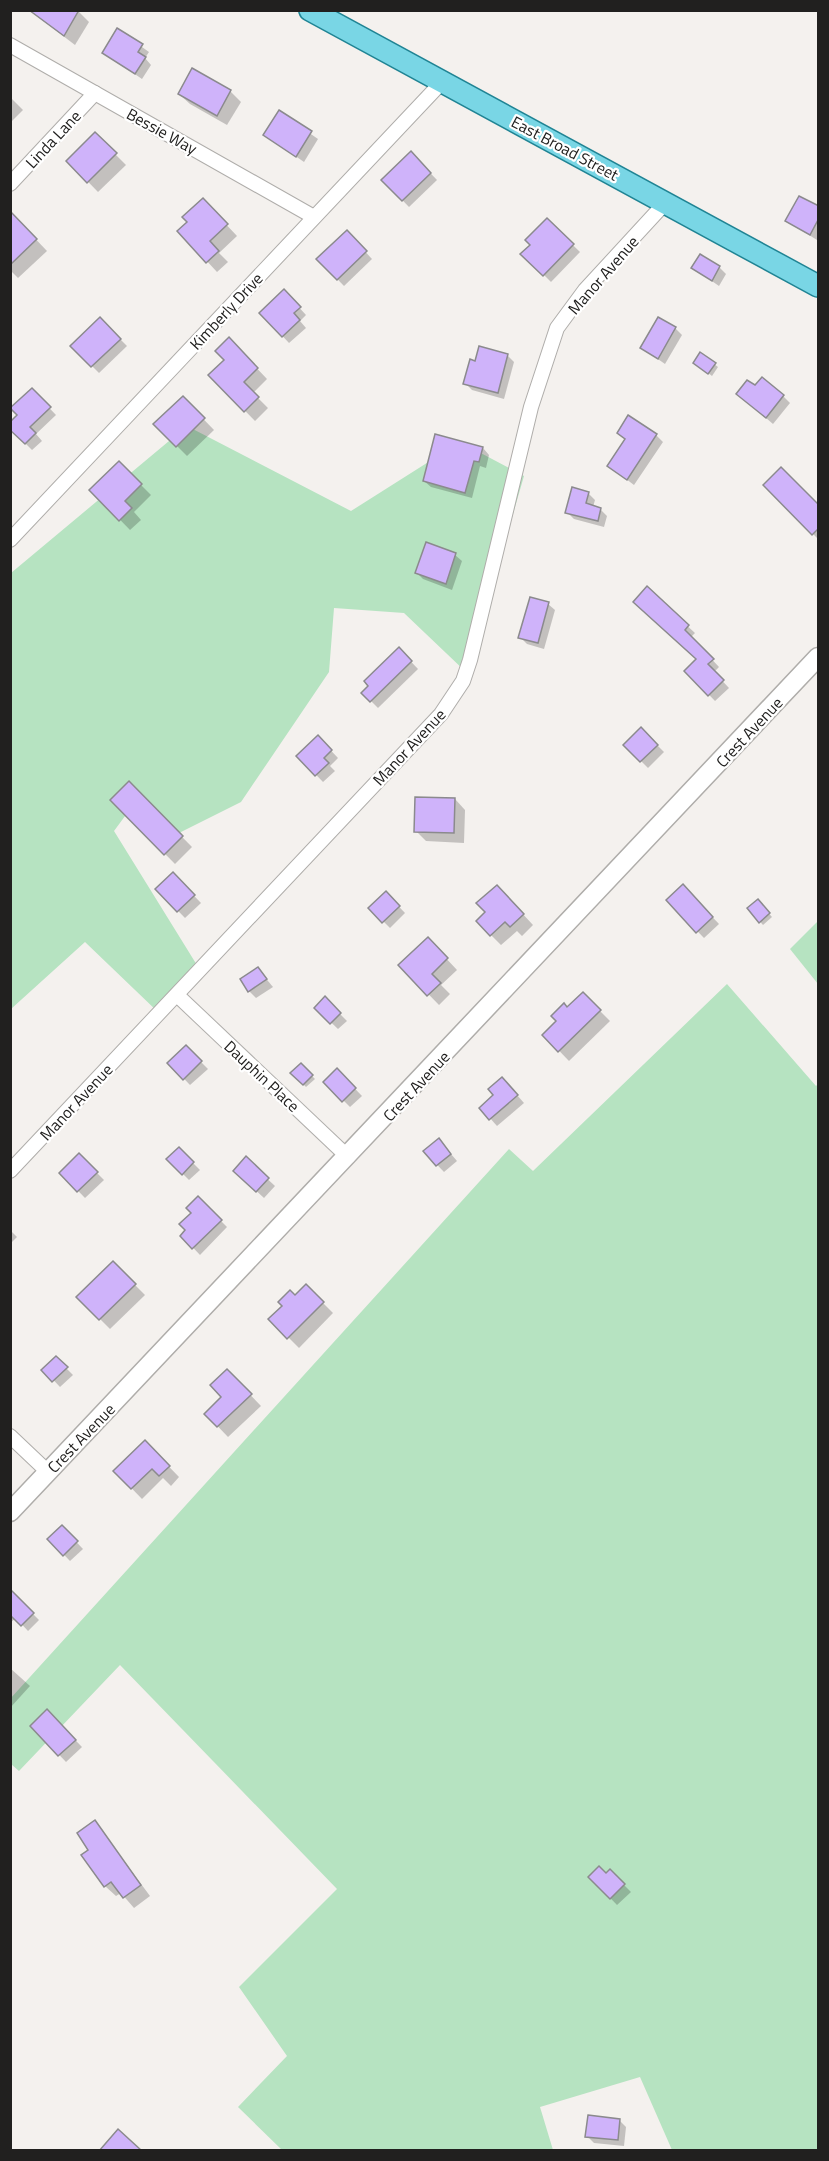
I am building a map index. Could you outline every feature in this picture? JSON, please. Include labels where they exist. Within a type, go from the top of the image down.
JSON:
[{"type":"main road","name":"East Broad Street","points":[[310,10],[819,286]]},
{"type":"street","name":"Bessie Way","points":[[10,45],[314,217]]},
{"type":"street","name":"Kimberly Drive","points":[[10,540],[442,82]]},
{"type":"street","name":"Linda Lane","points":[[10,184],[95,93]]},
{"type":"street","name":"Manor Avenue","points":[[10,1171],[441,714],[455,695],[470,660],[531,407],[557,328],[585,291],[666,202]]},
{"type":"street","name":"Crest Avenue","points":[[10,1512],[819,657]]},
{"type":"street","name":"Dauphin Place","points":[[177,995],[348,1157]]},
{"type":"street","points":[[10,1436],[48,1472]]},
{"type":"green space","points":[[187,426],[351,511],[460,442],[524,476],[467,673],[404,613],[334,608],[329,672],[241,802],[163,841],[128,812],[114,831],[200,970],[159,1013],[85,942],[11,1009],[11,573]]},
{"type":"green space","points":[[818,921],[818,984],[790,949]]},
{"type":"green space","points":[[727,984],[816,1086],[818,1084],[818,2150],[672,2150],[640,2077],[540,2107],[553,2150],[282,2150],[238,2107],[287,2056],[239,1987],[337,1889],[120,1665],[19,1771],[11,1764],[10,1699],[509,1149],[533,1171]]},
{"type":"building","points":[[29,10],[79,10],[64,36]]},
{"type":"building","points":[[117,28],[143,44],[138,52],[146,57],[135,74],[102,53]]},
{"type":"building","points":[[192,68],[231,90],[217,116],[178,94]]},
{"type":"building","points":[[279,110],[312,131],[296,157],[263,135]]},
{"type":"building","points":[[95,132],[117,153],[87,183],[66,161]]},
{"type":"building","points":[[411,151],[431,173],[402,201],[381,180]]},
{"type":"building","points":[[799,196],[819,206],[819,218],[810,235],[785,221]]},
{"type":"building","points":[[203,198],[228,224],[210,241],[219,251],[206,263],[177,231],[187,222],[182,217]]},
{"type":"building","points":[[10,211],[37,239],[10,265]]},
{"type":"building","points":[[547,218],[574,244],[543,276],[520,254],[530,245],[525,240]]},
{"type":"building","points":[[347,230],[367,251],[337,280],[316,259]]},
{"type":"building","points":[[700,254],[720,266],[712,281],[691,268]]},
{"type":"building","points":[[284,289],[301,307],[294,313],[300,320],[282,337],[259,313]]},
{"type":"building","points":[[100,317],[121,339],[91,367],[70,346]]},
{"type":"building","points":[[658,317],[676,327],[658,359],[640,348]]},
{"type":"building","points":[[229,337],[258,368],[244,382],[259,397],[244,412],[208,375],[224,360],[215,351]]},
{"type":"building","points":[[479,346],[508,354],[498,393],[463,384],[470,359],[475,361]]},
{"type":"building","points":[[700,352],[716,363],[708,374],[693,363]]},
{"type":"building","points":[[762,377],[784,395],[766,418],[736,394],[747,380],[755,385]]},
{"type":"building","points":[[32,388],[51,407],[30,427],[36,433],[25,444],[10,430],[10,422],[17,415],[10,408]]},
{"type":"building","points":[[183,396],[205,418],[176,447],[153,424]]},
{"type":"building","points":[[628,415],[657,434],[627,480],[607,466],[625,439],[617,433]]},
{"type":"building","points":[[435,434],[483,447],[479,462],[474,461],[465,493],[423,481]]},
{"type":"building","points":[[119,461],[142,484],[125,501],[132,508],[119,521],[89,490]]},
{"type":"building","points":[[781,467],[819,505],[819,528],[812,535],[763,485]]},
{"type":"building","points":[[572,487],[589,492],[586,503],[601,508],[598,521],[565,513]]},
{"type":"building","points":[[426,542],[456,553],[446,584],[415,573]]},
{"type":"building","points":[[647,586],[689,625],[685,630],[714,659],[708,664],[724,680],[708,696],[684,671],[696,659],[633,602]]},
{"type":"building","points":[[530,597],[549,602],[538,643],[518,638]]},
{"type":"building","points":[[399,647],[412,661],[370,702],[361,693],[368,686],[364,681]]},
{"type":"building","points":[[641,727],[658,745],[640,762],[623,745]]},
{"type":"building","points":[[318,735],[332,750],[324,758],[329,763],[315,776],[296,756]]},
{"type":"building","points":[[129,781],[183,836],[164,855],[110,800]]},
{"type":"building","points":[[415,797],[455,798],[454,833],[414,832]]},
{"type":"building","points":[[173,872],[195,895],[177,912],[155,889]]},
{"type":"building","points":[[683,884],[713,917],[696,933],[666,900]]},
{"type":"building","points":[[497,885],[524,914],[510,927],[505,922],[490,936],[476,921],[485,912],[476,903]]},
{"type":"building","points":[[386,891],[400,906],[382,923],[368,908]]},
{"type":"building","points":[[758,899],[770,913],[759,923],[747,908]]},
{"type":"building","points":[[428,937],[448,958],[432,974],[441,983],[427,996],[398,965]]},
{"type":"building","points":[[258,967],[267,979],[248,992],[240,979]]},
{"type":"building","points":[[583,992],[601,1010],[558,1052],[542,1035],[556,1021],[551,1016],[564,1003],[567,1007]]},
{"type":"building","points":[[325,996],[341,1013],[330,1024],[314,1008]]},
{"type":"building","points":[[186,1045],[202,1061],[183,1080],[167,1063]]},
{"type":"building","points":[[301,1063],[313,1075],[303,1085],[290,1073]]},
{"type":"building","points":[[337,1068],[356,1088],[342,1102],[323,1082]]},
{"type":"building","points":[[502,1077],[518,1095],[489,1120],[479,1108],[493,1095],[488,1089]]},
{"type":"building","points":[[439,1138],[451,1154],[436,1166],[423,1151]]},
{"type":"building","points":[[179,1147],[194,1162],[182,1175],[166,1159]]},
{"type":"building","points":[[79,1153],[98,1172],[77,1192],[59,1173]]},
{"type":"building","points":[[246,1156],[269,1178],[256,1192],[233,1171]]},
{"type":"building","points":[[198,1196],[222,1220],[192,1249],[180,1236],[185,1230],[179,1224],[191,1213],[186,1208]]},
{"type":"building","points":[[113,1261],[136,1284],[99,1320],[76,1297]]},
{"type":"building","points":[[306,1284],[324,1302],[287,1339],[268,1319],[282,1306],[278,1302],[290,1290],[295,1295]]},
{"type":"building","points":[[56,1356],[68,1367],[52,1382],[41,1370]]},
{"type":"building","points":[[227,1369],[252,1394],[217,1427],[204,1414],[221,1397],[210,1385]]},
{"type":"building","points":[[145,1440],[170,1466],[159,1476],[152,1469],[131,1489],[113,1471]]},
{"type":"building","points":[[62,1525],[78,1541],[63,1556],[47,1539]]},
{"type":"building","points":[[10,1589],[34,1613],[21,1626],[10,1615]]},
{"type":"building","points":[[47,1709],[76,1740],[58,1756],[30,1726]]},
{"type":"building","points":[[95,1820],[141,1885],[123,1898],[111,1882],[104,1887],[81,1855],[88,1850],[77,1833]]},
{"type":"building","points":[[599,1866],[606,1873],[610,1869],[625,1884],[610,1899],[588,1877]]},
{"type":"building","points":[[588,2115],[620,2119],[618,2140],[585,2137]]},
{"type":"building","points":[[118,2129],[142,2151],[99,2151]]}]
